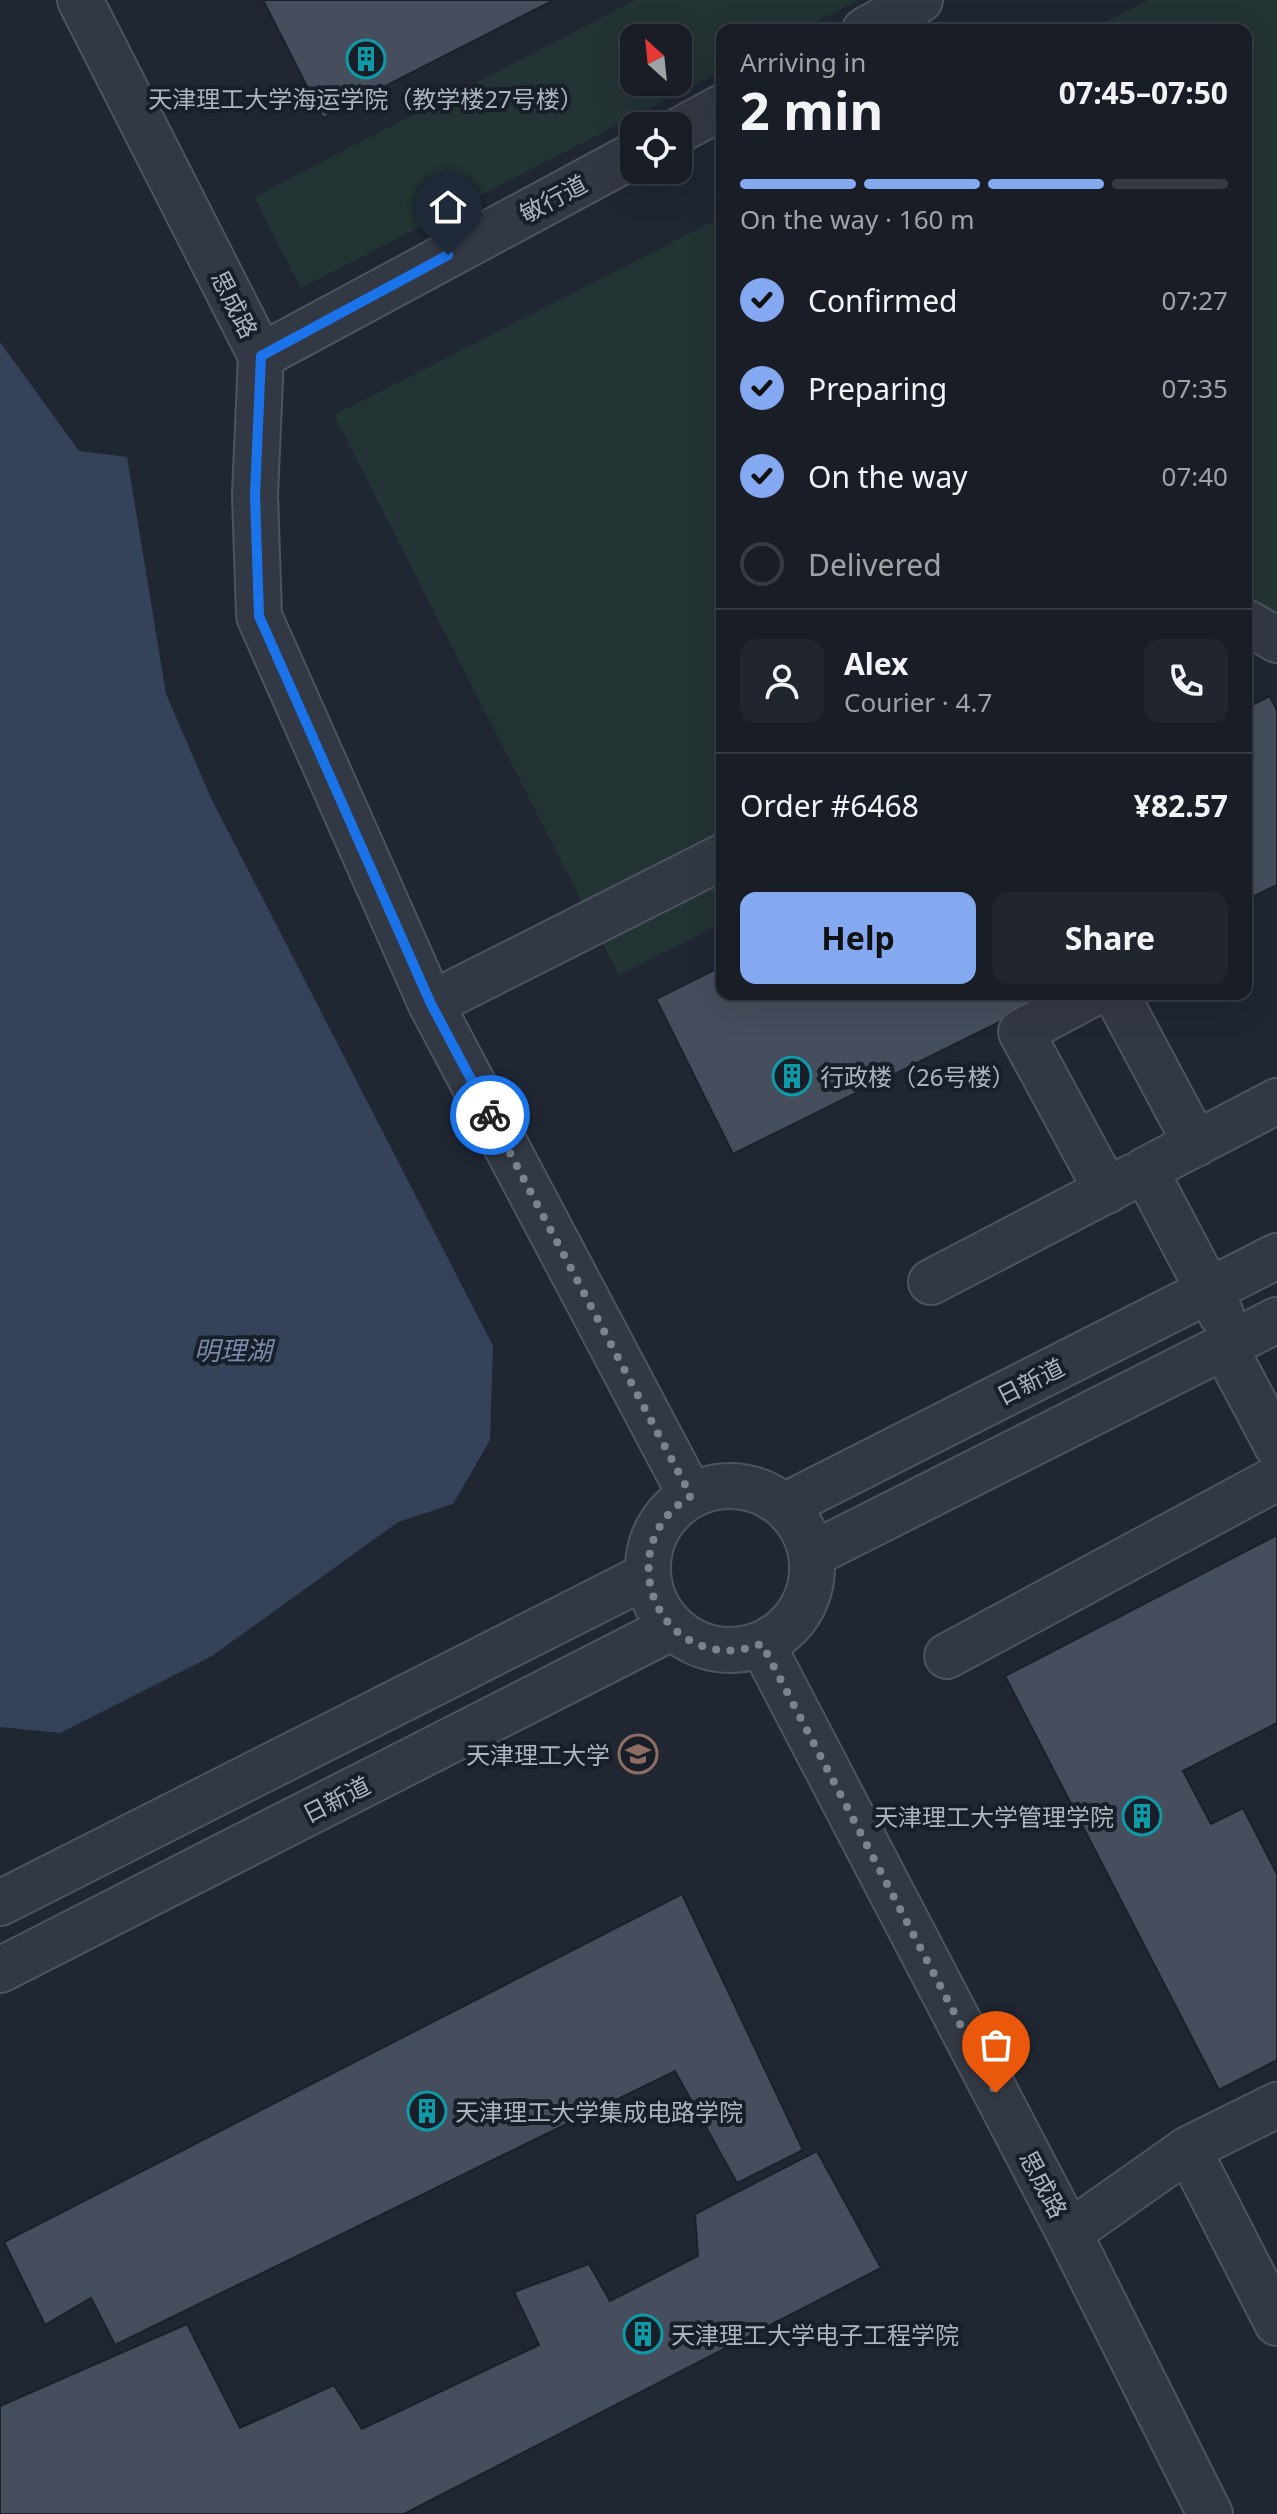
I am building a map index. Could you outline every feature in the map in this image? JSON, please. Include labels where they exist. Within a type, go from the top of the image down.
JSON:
[{"type":"street","name":"思成路","points":[[80,0],[261,356],[255,495],[259,616],[431,1004],[691,1496]]},
{"type":"street","points":[[876,24],[920,0]]},
{"type":"street","points":[[692,123],[716,110]]},
{"type":"street","name":"敏行道","points":[[261,356],[620,163]]},
{"type":"street","points":[[1252,625],[1277,640]]},
{"type":"street","points":[[431,1004],[716,860]]},
{"type":"street","points":[[1081,1000],[1021,1032],[1107,1191]]},
{"type":"street","points":[[1119,1000],[1196,1144]]},
{"type":"street","points":[[931,1282],[1277,1101]]},
{"type":"street","points":[[1145,1170],[1209,1290],[1277,1446]]},
{"type":"street","name":"日新道","points":[[784,1506],[1277,1256]]},
{"type":"street","points":[[811,1555],[1277,1320]]},
{"type":"street","points":[[947,1656],[1277,1478]]},
{"type":"street","points":[[732,1486],[759,1491],[784,1506],[802,1528],[811,1555],[811,1583],[800,1610],[784,1630],[762,1644],[737,1650],[711,1647],[687,1638],[673,1627],[654,1600],[648,1575],[649,1549],[659,1525],[679,1504],[704,1490],[732,1486]]},
{"type":"street","points":[[0,1903],[648,1575]]},
{"type":"street","name":"日新道","points":[[0,1970],[673,1627]]},
{"type":"street","name":"思成路","points":[[762,1644],[1069,2233],[1210,2514]]},
{"type":"street","points":[[1069,2233],[1188,2149],[1277,2105]]},
{"type":"street","points":[[1188,2149],[1277,2323]]},
{"type":"shaded area","points":[[636,0],[858,0],[812,24],[716,24],[716,74],[692,86],[692,24],[620,24],[620,96],[673,96],[642,112],[620,112],[620,124],[301,288],[254,197]]},
{"type":"shaded area","points":[[1149,0],[1277,0],[1277,641],[1252,653],[1252,24],[1102,24]]},
{"type":"shaded area","points":[[716,220],[716,926],[619,975],[334,415]]},
{"type":"water","name":"明理湖","points":[[0,342],[79,451],[127,457],[166,694],[211,798],[493,1346],[490,1440],[453,1504],[398,1522],[212,1656],[60,1733],[0,1727]]},
{"type":"building","name":"天津理工大学海运学院（教学楼27号楼）","points":[[263,0],[554,0],[323,118]]},
{"type":"building","points":[[1270,696],[1277,711],[1277,885],[1252,897],[1252,705]]},
{"type":"building","name":"行政楼（26号楼）","points":[[716,969],[716,1000],[1044,1000],[733,1154],[656,999]]},
{"type":"building","name":"天津理工大学管理学院","points":[[1277,1535],[1277,1723],[1183,1771],[1211,1824],[1243,1808],[1277,1874],[1277,2060],[1219,2090],[1005,1676]]},
{"type":"building","name":"天津理工大学集成电路学院","points":[[682,1894],[803,2150],[737,2183],[675,2071],[115,2345],[91,2298],[45,2325],[4,2242]]},
{"type":"building","name":"天津理工大学电子工程学院","points":[[817,2151],[881,2268],[404,2514],[0,2514],[0,2406],[187,2324],[240,2428],[334,2385],[362,2429],[539,2345],[514,2292],[589,2264],[610,2301],[698,2256],[695,2214]]},
{"type":"way so far","points":[[490,1115],[691,1496],[659,1525],[649,1549],[648,1575],[654,1600],[667,1622],[687,1638],[711,1647],[737,1650],[762,1644],[996,2093]]},
{"type":"place","name":"天津理工大学海运学院（教学楼27号楼）","points":[[366,59]]},
{"type":"place","name":"行政楼（26号楼）","points":[[792,1076]]},
{"type":"place","name":"天津理工大学","points":[[638,1754]]},
{"type":"place","name":"天津理工大学管理学院","points":[[1142,1816]]},
{"type":"place","name":"天津理工大学集成电路学院","points":[[427,2111]]},
{"type":"place","name":"天津理工大学电子工程学院","points":[[643,2334]]},
{"type":"route","points":[[448,255],[261,356],[255,495],[259,616],[431,1004],[490,1115]]}]
